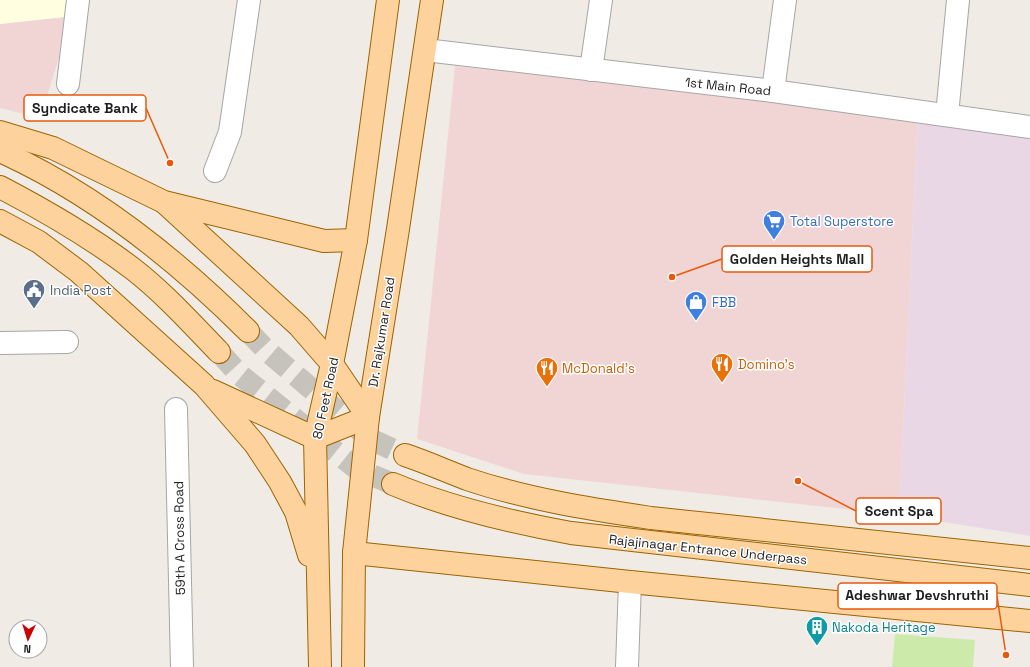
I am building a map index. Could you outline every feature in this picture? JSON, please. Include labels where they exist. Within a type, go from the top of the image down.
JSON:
[{"type":"main road","points":[[0,132],[53,148],[164,202],[324,241],[356,240],[388,0]]},
{"type":"main road","name":"Dr. Rajkumar Road","points":[[353,667],[354,553],[368,417],[432,0]]},
{"type":"main road","points":[[0,151],[63,184],[108,212],[204,290],[248,331]]},
{"type":"main road","points":[[0,187],[37,206],[86,236],[133,270],[172,303],[219,352]]},
{"type":"main road","points":[[164,202],[293,319],[332,364],[368,417],[315,438],[219,394],[204,385]]},
{"type":"main road","points":[[0,221],[39,242],[79,272],[204,385],[255,444],[280,482],[296,512],[317,582],[320,667]]},
{"type":"main road","name":"80 Feet Road","points":[[317,582],[315,438],[332,364],[356,240]]},
{"type":"main road","name":"Rajajinagar Entrance Underpass","points":[[405,455],[488,485],[593,509],[659,518],[1030,558]]},
{"type":"main road","name":"Rajajinagar Entrance Underpass","points":[[393,484],[414,493],[470,511],[524,525],[570,533],[1030,586]]},
{"type":"main road","points":[[354,553],[630,582],[1030,621]]},
{"type":"street","points":[[68,84],[78,0]]},
{"type":"street","points":[[215,171],[230,132],[249,0]]},
{"type":"street","points":[[591,70],[601,0]]},
{"type":"street","points":[[773,91],[785,0]]},
{"type":"street","points":[[947,115],[958,0]]},
{"type":"street","name":"1st Main Road","points":[[425,50],[773,91],[1030,127]]},
{"type":"street","points":[[0,343],[67,342]]},
{"type":"street","name":"59th A Cross Road","points":[[176,409],[182,667]]},
{"type":"street","points":[[627,667],[630,582]]},
{"type":"shaded area","points":[[0,0],[66,0],[64,17],[0,24]]},
{"type":"shaded area","points":[[64,17],[59,58],[40,118],[0,108],[0,24]]},
{"type":"shaded area","points":[[455,66],[918,115],[899,515],[524,474],[417,439]]},
{"type":"shaded area","points":[[918,115],[1030,130],[1030,536],[899,515]]},
{"type":"green space","points":[[895,634],[975,640],[973,667],[892,667]]},
{"type":"tunnel","points":[[248,331],[266,350],[370,439],[405,455]]},
{"type":"tunnel","points":[[219,352],[240,375],[357,469],[393,484]]},
{"type":"place","name":"Syndicate Bank","points":[[170,163]]},
{"type":"place","name":"Total Superstore","points":[[774,240]]},
{"type":"place","name":"Golden Heights Mall","points":[[672,277]]},
{"type":"place","name":"India Post","points":[[34,310]]},
{"type":"place","name":"FBB","points":[[696,322]]},
{"type":"place","name":"Domino's","points":[[722,384]]},
{"type":"place","name":"McDonald's","points":[[547,388]]},
{"type":"place","name":"Scent Spa","points":[[798,481]]},
{"type":"place","name":"Nakoda Heritage","points":[[817,646]]},
{"type":"place","name":"Adeshwar Devshruthi","points":[[1006,655]]}]
